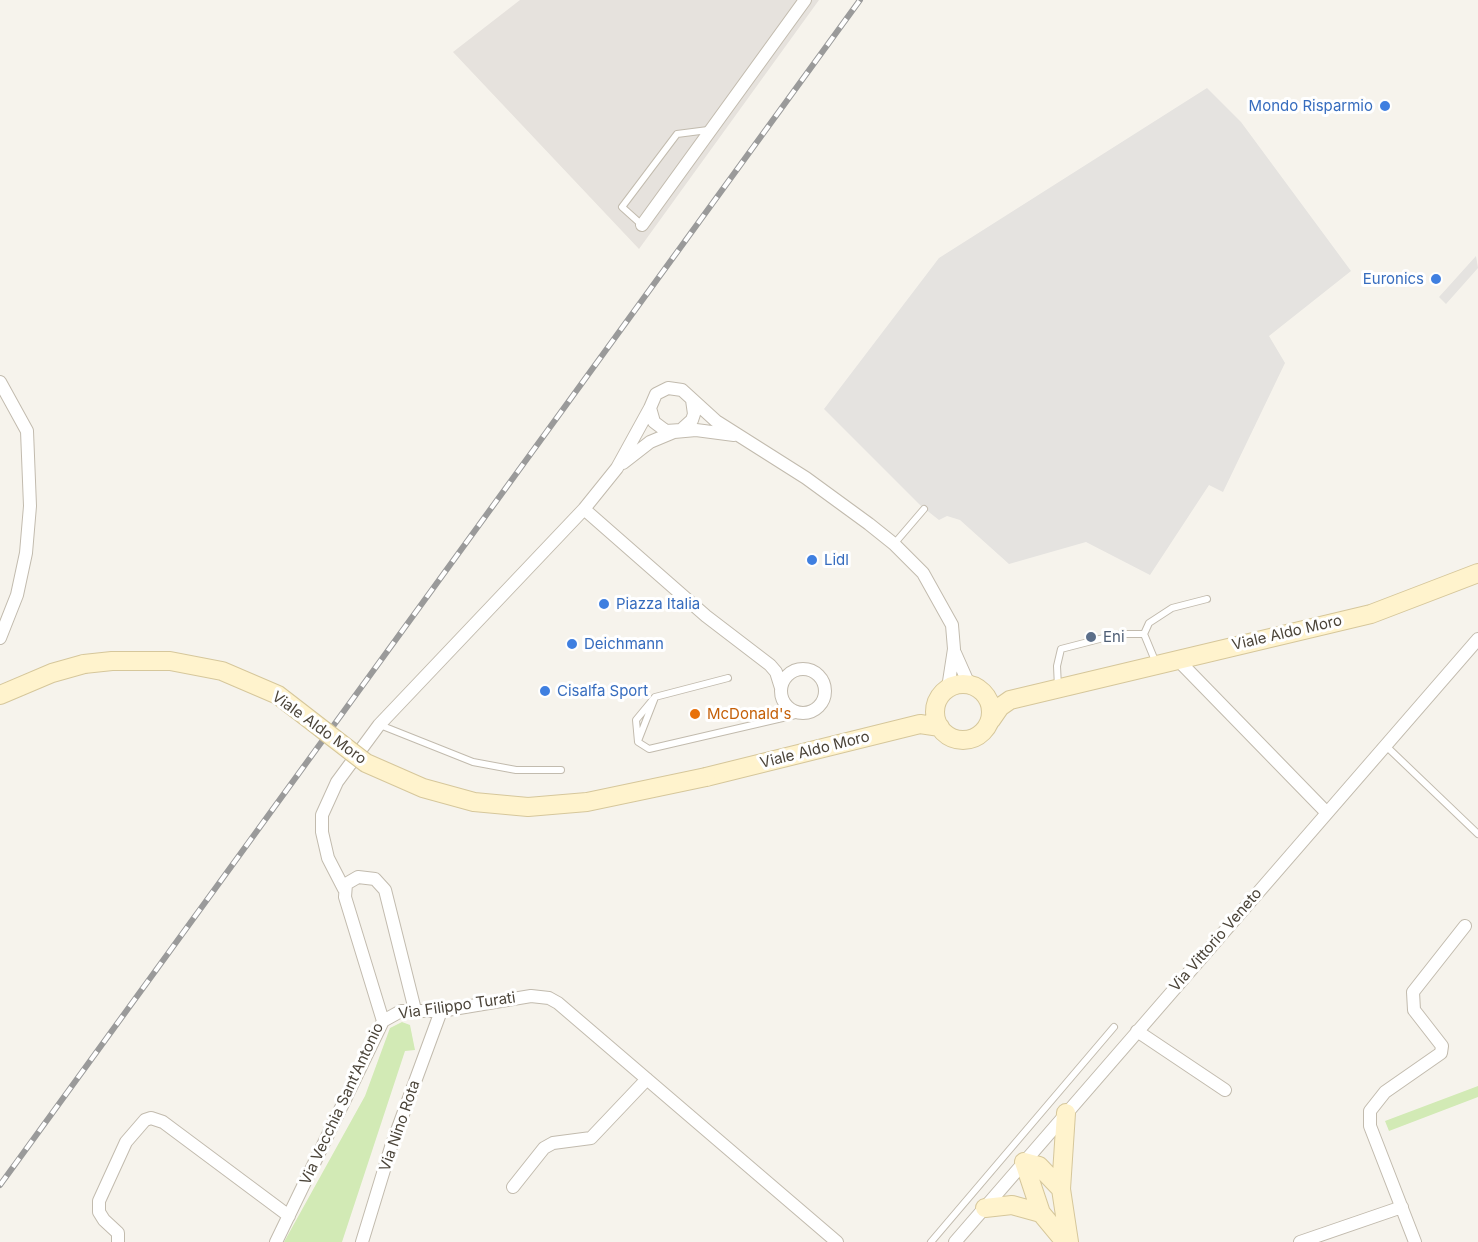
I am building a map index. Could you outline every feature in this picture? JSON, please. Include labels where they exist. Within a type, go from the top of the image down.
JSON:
[{"type":"main road","points":[[1455,580],[1478,564]]},
{"type":"main road","points":[[1455,580],[1478,573]]},
{"type":"main road","name":"Viale Aldo Moro","points":[[1010,700],[1176,658],[1371,614],[1455,580]]},
{"type":"main road","name":"Viale Aldo Moro","points":[[0,695],[51,673],[84,664],[112,660],[170,661],[222,671],[278,695],[366,763],[423,788],[474,802],[528,807],[586,802],[706,777],[920,724],[937,719],[937,701],[948,688]]},
{"type":"main road","points":[[948,688],[957,684],[980,689],[1010,700]]},
{"type":"main road","points":[[980,689],[990,701],[991,720]]},
{"type":"main road","points":[[937,719],[953,739],[971,740],[986,729],[999,707],[1010,700]]},
{"type":"main road","points":[[1066,1113],[1061,1189],[1067,1242]]},
{"type":"main road","points":[[1024,1162],[1039,1166],[1061,1189]]},
{"type":"main road","points":[[1024,1162],[1041,1213],[1067,1242]]},
{"type":"main road","points":[[985,1208],[1012,1205],[1041,1213]]},
{"type":"street","points":[[642,225],[805,0]]},
{"type":"street","points":[[0,382],[27,431],[30,506],[26,553],[17,595],[0,638]]},
{"type":"street","points":[[617,468],[656,394],[668,388],[682,390],[716,421],[806,478],[894,544],[922,573],[944,607],[952,625],[954,649],[948,688]]},
{"type":"street","points":[[617,468],[650,442],[681,430],[692,420],[694,414],[692,400]]},
{"type":"street","points":[[650,408],[651,415],[659,428],[674,432],[696,430],[740,435]]},
{"type":"street","name":"Via Vecchia Sant'Antonio","points":[[276,1242],[383,1021],[344,889],[328,858],[322,832],[322,815],[337,782],[379,725],[584,509],[617,468]]},
{"type":"street","points":[[584,509],[706,616],[770,665],[776,672],[782,696],[790,708],[804,713],[818,707],[825,694],[825,687],[819,675],[813,671],[770,665]]},
{"type":"street","name":"Via Vittorio Veneto","points":[[955,1242],[1478,639]]},
{"type":"street","points":[[954,649],[967,680],[980,689]]},
{"type":"street","points":[[1176,658],[1327,813]]},
{"type":"street","points":[[781,688],[787,675],[797,669]]},
{"type":"street","points":[[344,889],[350,880],[366,877],[375,879],[385,890],[414,1010]]},
{"type":"street","points":[[1415,1242],[1370,1126],[1370,1112],[1385,1092],[1442,1053],[1442,1046],[1414,1010],[1413,992],[1465,926]]},
{"type":"street","name":"Via Filippo Turati","points":[[383,1021],[393,1014],[414,1010],[441,1011],[531,996],[549,998],[837,1242]]},
{"type":"street","name":"Via Nino Rota","points":[[362,1242],[391,1147],[441,1011]]},
{"type":"street","points":[[1137,1031],[1225,1089]]},
{"type":"street","points":[[513,1187],[544,1148],[553,1143],[591,1138],[646,1079]]},
{"type":"street","points":[[118,1242],[118,1233],[99,1212],[99,1201],[126,1142],[145,1119],[151,1118],[163,1122],[289,1216]]},
{"type":"street","points":[[1300,1242],[1401,1208]]},
{"type":"lane","points":[[642,225],[622,207],[677,134],[710,130]]},
{"type":"lane","points":[[894,544],[924,509]]},
{"type":"lane","points":[[1156,663],[1144,634],[1149,623],[1172,608],[1207,599]]},
{"type":"lane","points":[[1058,688],[1057,666],[1061,649],[1119,634],[1144,634]]},
{"type":"lane","points":[[638,742],[636,720],[655,697],[728,678]]},
{"type":"lane","points":[[638,742],[655,697]]},
{"type":"lane","points":[[638,742],[649,749],[804,713]]},
{"type":"lane","points":[[379,725],[473,762],[516,770],[561,770]]},
{"type":"lane","points":[[1386,746],[1478,834]]},
{"type":"lane","points":[[931,1242],[1113,1026]]},
{"type":"shaded area","points":[[520,0],[819,0],[639,249],[453,52]]},
{"type":"shaded area","points":[[1207,88],[1241,122],[1351,271],[1269,336],[1285,363],[1223,492],[1209,485],[1150,575],[1086,542],[1009,564],[960,520],[947,516],[939,520],[920,505],[824,409],[939,258]]},
{"type":"shaded area","points":[[1476,256],[1478,268],[1446,304],[1439,297]]},
{"type":"green space","points":[[402,1022],[410,1025],[415,1050],[405,1051],[342,1242],[284,1242],[365,1096],[390,1028]]},
{"type":"green space","points":[[1478,1086],[1478,1097],[1389,1131],[1385,1121]]},
{"type":"railway","points":[[0,1185],[860,0]]},
{"type":"place","name":"Mondo Risparmio","points":[[1385,106]]},
{"type":"place","name":"Euronics","points":[[1436,279]]},
{"type":"place","name":"Lidl","points":[[812,560]]},
{"type":"place","name":"Piazza Italia","points":[[604,604]]},
{"type":"place","name":"Eni","points":[[1091,637]]},
{"type":"place","name":"Deichmann","points":[[572,644]]},
{"type":"place","name":"Cisalfa Sport","points":[[545,691]]},
{"type":"place","name":"McDonald's","points":[[695,714]]}]
